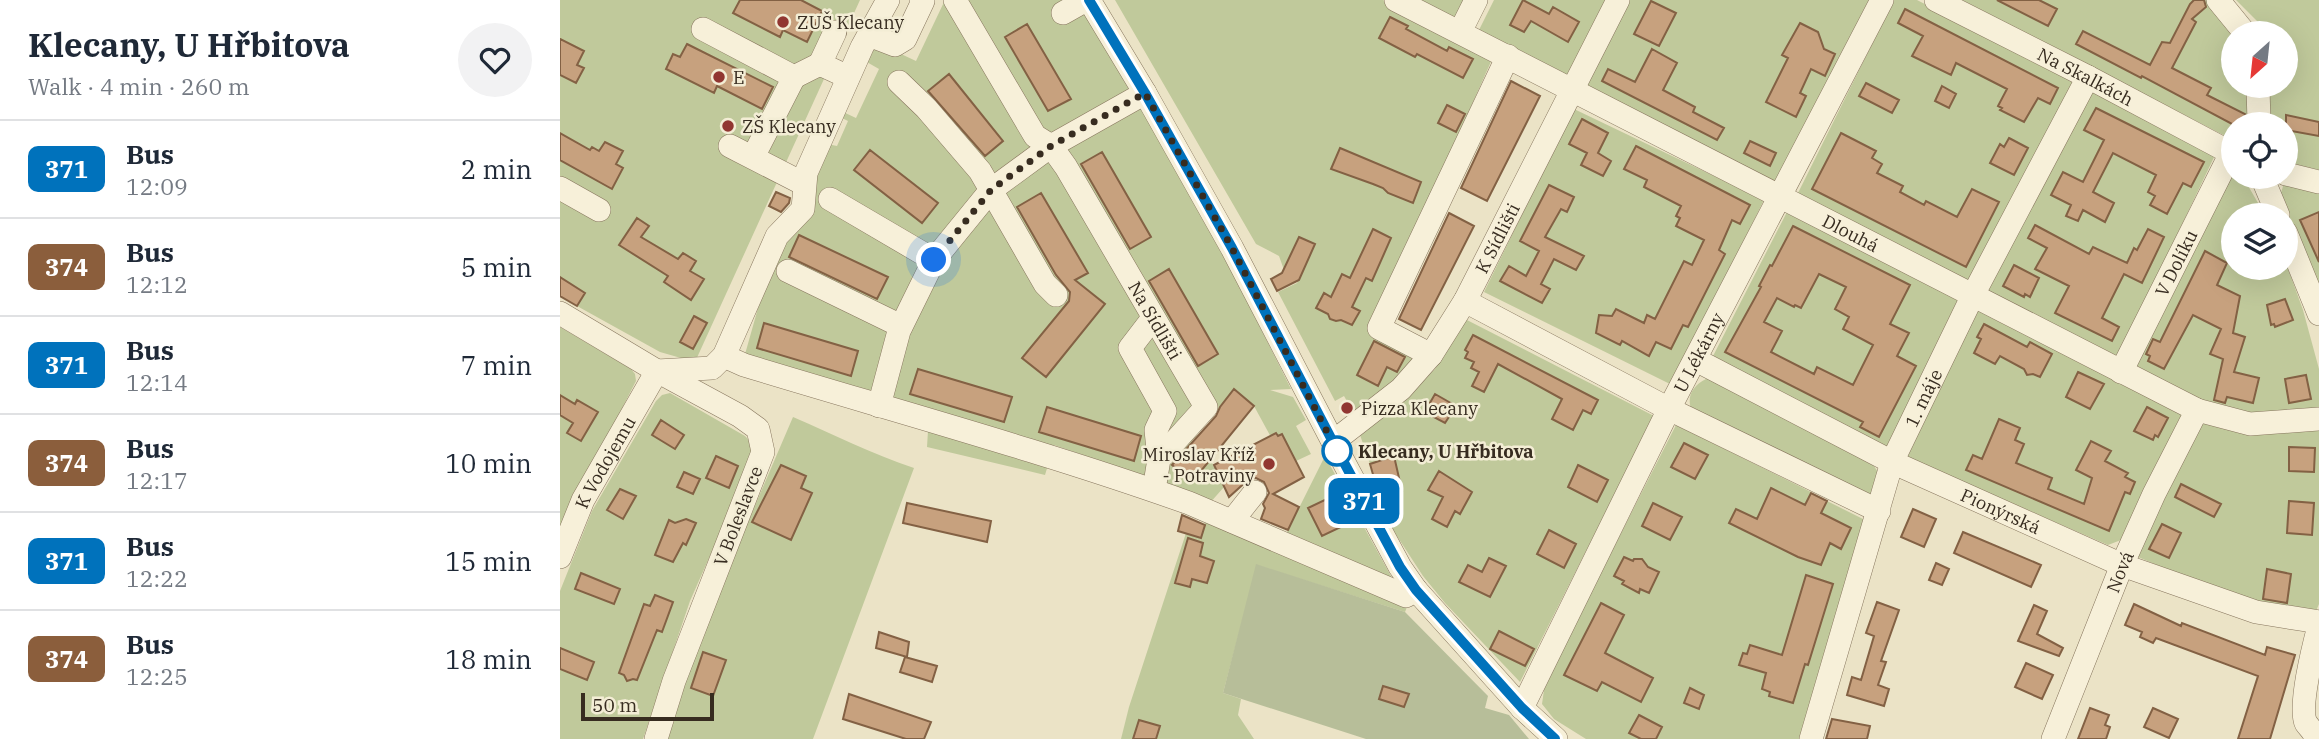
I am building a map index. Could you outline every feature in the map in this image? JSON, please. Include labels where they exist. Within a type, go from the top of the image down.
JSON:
[{"type":"street","points":[[657,371],[712,368],[724,356],[777,236],[803,208],[806,173],[849,77],[888,0]]},
{"type":"street","points":[[869,35],[895,45],[905,39],[923,1],[921,0]]},
{"type":"street","name":"Na Sídlišti","points":[[955,0],[1035,136],[1051,146],[1080,190],[1206,407],[1159,459]]},
{"type":"street","points":[[1063,13],[1088,0],[1145,93],[1232,248],[1394,556],[1416,590],[1522,708],[1556,739]]},
{"type":"street","name":"Dlouhá","points":[[1396,0],[2197,411],[2250,424],[2319,419]]},
{"type":"street","points":[[1460,32],[1476,0]]},
{"type":"street","name":"K Sídlišti","points":[[1333,442],[1401,389],[1431,355],[1465,301],[1618,0]]},
{"type":"street","name":"U Lékárny","points":[[1522,708],[1669,410],[1882,0]]},
{"type":"street","name":"Na Skalkách","points":[[1936,0],[2221,147]]},
{"type":"street","points":[[2218,0],[2235,21]]},
{"type":"street","points":[[703,29],[794,77]]},
{"type":"street","points":[[753,157],[794,77],[820,64],[835,32]]},
{"type":"street","points":[[1431,355],[1379,328],[1508,56]]},
{"type":"street","points":[[820,64],[849,77]]},
{"type":"street","name":"1. máje","points":[[1811,739],[1892,462],[1973,295],[2088,77]]},
{"type":"street","points":[[899,82],[926,108],[971,161],[991,190],[1045,284],[1056,295]]},
{"type":"street","points":[[879,406],[901,326],[934,260],[991,190],[1051,146],[1145,93]]},
{"type":"street","points":[[730,146],[804,184]]},
{"type":"street","name":"V Dolíku","points":[[2121,372],[2221,175]]},
{"type":"street","points":[[2298,177],[2319,182]]},
{"type":"street","points":[[560,188],[599,210]]},
{"type":"street","points":[[830,199],[934,260]]},
{"type":"street","points":[[2298,262],[2319,314]]},
{"type":"street","points":[[788,271],[901,326]]},
{"type":"street","points":[[1465,301],[1669,410],[1879,511]]},
{"type":"street","name":"V Boleslavce","points":[[560,313],[657,371],[740,416],[758,429],[763,452],[674,681],[656,739]]},
{"type":"street","points":[[1153,318],[1130,348],[1165,411],[1156,430],[1159,459],[1154,491]]},
{"type":"street","points":[[724,356],[744,365],[1015,446],[1154,491],[1232,521],[1406,596],[1416,590]]},
{"type":"street","name":"Pionýrská","points":[[1696,360],[1892,462],[2122,565],[2256,612],[2319,624],[2305,691],[2304,714],[2312,733]]},
{"type":"street","name":"K Vodojemu","points":[[560,557],[583,500],[657,371]]},
{"type":"street","name":"Nová","points":[[2053,739],[2122,565],[2154,494],[2197,411]]},
{"type":"street","points":[[1232,521],[1255,492]]},
{"type":"green space","points":[[560,0],[860,0],[695,362],[660,352],[577,306],[585,293],[566,281],[560,290],[560,199],[600,221],[610,207],[560,179]]},
{"type":"green space","points":[[945,0],[1077,0],[1145,112],[1235,277],[1291,389],[1270,390],[1293,397],[1306,420],[1296,426],[1311,454],[1296,461],[1282,434],[1272,439],[1254,406],[1233,390],[1172,466],[1192,482],[1210,459],[1224,487],[1209,504],[1138,474],[1054,445],[1045,475],[927,447],[928,431],[740,372],[762,294],[814,182],[827,144],[837,146],[848,121],[838,116],[841,111],[856,118],[879,69],[865,61],[867,48],[886,47],[916,61]]},
{"type":"green space","points":[[1115,0],[1383,0],[1493,57],[1372,330],[1423,357],[1355,415],[1344,396],[1335,401],[1278,292],[1297,283],[1315,244],[1299,237],[1284,270],[1279,256],[1256,244]]},
{"type":"green space","points":[[1413,0],[1470,0],[1453,21]]},
{"type":"green space","points":[[1494,0],[1611,0],[1571,80],[1478,32]]},
{"type":"green space","points":[[1628,0],[1871,0],[1774,186],[1582,89]]},
{"type":"green space","points":[[1894,0],[1917,0],[2076,82],[1970,285],[1797,195]]},
{"type":"green space","points":[[1962,0],[2208,0],[2224,21],[2221,21],[2221,98],[2247,98],[2248,112],[2221,112],[2221,134]]},
{"type":"green space","points":[[2236,0],[2319,0],[2319,170],[2298,165],[2298,112],[2270,112],[2270,98],[2298,98],[2298,21],[2257,21]]},
{"type":"green space","points":[[2090,90],[2216,153],[2118,359],[1987,293]]},
{"type":"green space","points":[[1574,109],[1764,200],[1672,385],[1484,292]]},
{"type":"green space","points":[[2298,183],[2319,189],[2319,293],[2298,240],[2298,203],[2281,203],[2279,199],[2282,189],[2298,189]]},
{"type":"green space","points":[[2222,189],[2250,189],[2258,203],[2221,203],[2221,280],[2292,280],[2319,369],[2319,413],[2282,417],[2226,411],[2133,367]]},
{"type":"green space","points":[[1788,210],[1960,299],[1886,448],[1712,358]]},
{"type":"green space","points":[[1978,307],[2185,412],[2121,540],[2108,545],[1901,455]]},
{"type":"green space","points":[[1465,319],[1654,416],[1520,682],[1445,603],[1423,576],[1393,530],[1380,499],[1402,490],[1394,457],[1370,464],[1359,432],[1435,369]]},
{"type":"green space","points":[[560,327],[631,369],[636,381],[597,457],[570,502],[560,527]]},
{"type":"green space","points":[[1706,379],[1712,379],[1865,453],[1878,472],[1869,500],[1692,412],[1692,393],[1697,385]]},
{"type":"green space","points":[[670,393],[745,436],[752,448],[751,463],[690,601],[643,739],[560,739],[560,591],[592,511],[656,401],[662,395]]},
{"type":"green space","points":[[793,417],[914,468],[813,739],[665,739],[711,608]]},
{"type":"green space","points":[[2200,419],[2319,428],[2319,604],[2316,611],[2249,600],[2211,588],[2131,554]]},
{"type":"green space","points":[[1676,425],[1811,492],[1799,516],[1827,501],[1867,521],[1800,739],[1586,739],[1554,719],[1542,704],[1545,683]]},
{"type":"green space","points":[[1325,456],[1392,578],[1285,536]],"holes":[[[1309,509],[1346,524],[1322,536]]]},
{"type":"green space","points":[[1206,519],[1264,543],[1263,548],[1303,558],[1407,607],[1405,612],[1257,565],[1223,693],[1241,699],[1238,715],[1254,739],[1121,739],[1186,533],[1201,538]]},
{"type":"green space","points":[[1256,564],[1405,612],[1488,696],[1485,708],[1509,715],[1529,739],[1366,739],[1223,693]]},
{"type":"building","name":"ZUŠ Klecany","points":[[740,0],[801,0],[822,11],[807,42],[783,30],[780,37],[733,13]]},
{"type":"building","points":[[1523,0],[1549,14],[1553,7],[1579,22],[1568,42],[1531,21],[1524,32],[1510,25]]},
{"type":"building","points":[[1997,0],[2039,0],[2057,9],[2048,26]]},
{"type":"building","points":[[2194,0],[2204,0],[2206,7],[2192,19],[2196,22],[2172,68],[2211,88],[2207,95],[2241,112],[2221,112],[2221,118],[2076,44],[2083,31],[2150,65],[2162,42],[2170,43]]},
{"type":"building","points":[[1651,1],[1676,13],[1659,46],[1634,34]]},
{"type":"building","points":[[1905,9],[2058,88],[2050,104],[2038,98],[2024,122],[2000,110],[2002,108],[1998,106],[2007,89],[1956,63],[1951,75],[1912,56],[1923,36],[1898,23]]},
{"type":"building","points":[[1390,17],[1408,26],[1406,29],[1447,51],[1449,47],[1473,59],[1463,78],[1379,38]]},
{"type":"building","points":[[1800,23],[1818,32],[1824,49],[1835,54],[1825,76],[1811,69],[1800,93],[1806,96],[1796,117],[1766,102],[1788,58],[1782,55]]},
{"type":"building","points":[[1027,24],[1071,99],[1048,111],[1005,37]]},
{"type":"building","points":[[560,39],[584,51],[577,65],[584,68],[576,83],[560,75]]},
{"type":"building","name":"E","points":[[687,44],[773,87],[762,109],[717,86],[714,93],[666,69],[673,54],[680,57]]},
{"type":"building","points":[[1652,49],[1677,63],[1663,90],[1695,107],[1693,112],[1724,128],[1717,140],[1602,81],[1608,69],[1635,82]]},
{"type":"building","points":[[949,74],[1003,141],[985,156],[928,91]]},
{"type":"building","points":[[1511,81],[1540,96],[1487,201],[1461,188]]},
{"type":"building","points":[[1866,83],[1899,100],[1892,113],[1859,96]]},
{"type":"building","points":[[1942,86],[1956,94],[1949,108],[1935,101]]},
{"type":"building","points":[[1447,105],[1465,114],[1456,132],[1438,123]]},
{"type":"building","points":[[2096,108],[2204,162],[2191,187],[2183,183],[2167,214],[2150,205],[2155,196],[2148,192],[2156,175],[2113,153],[2093,192],[2114,203],[2105,222],[2083,210],[2078,221],[2066,216],[2071,205],[2051,195],[2063,172],[2083,182],[2104,140],[2084,130]]},
{"type":"building","points":[[2298,118],[2319,122],[2319,136],[2298,132]]},
{"type":"building","points":[[1582,119],[1608,133],[1598,153],[1611,161],[1603,176],[1581,165],[1587,153],[1569,144]]},
{"type":"building","points":[[560,133],[590,150],[592,147],[599,151],[605,142],[623,151],[616,164],[623,168],[612,189],[560,160]]},
{"type":"building","points":[[1841,133],[1876,151],[1872,158],[1882,164],[1877,173],[1903,186],[1900,192],[1924,205],[1926,201],[1957,217],[1972,189],[1999,202],[1966,267],[1812,189]]},
{"type":"building","points":[[2009,138],[2028,148],[2014,175],[1990,163],[2000,144],[2004,147]]},
{"type":"building","points":[[1750,141],[1776,153],[1770,166],[1744,153]]},
{"type":"building","points":[[1636,146],[1750,205],[1740,224],[1732,220],[1719,250],[1725,254],[1688,327],[1683,325],[1671,349],[1656,342],[1649,356],[1622,341],[1620,345],[1596,333],[1599,315],[1612,316],[1616,309],[1644,323],[1647,315],[1655,319],[1684,261],[1692,265],[1704,240],[1676,226],[1680,218],[1676,216],[1681,206],[1644,187],[1647,180],[1624,169]]},
{"type":"building","points":[[1340,148],[1421,182],[1413,203],[1388,193],[1383,188],[1331,169]]},
{"type":"building","points":[[870,150],[938,203],[922,223],[854,170]]},
{"type":"building","points":[[1102,152],[1151,237],[1130,249],[1081,164]]},
{"type":"building","points":[[1549,185],[1574,197],[1567,212],[1561,209],[1545,237],[1584,256],[1576,270],[1554,259],[1541,284],[1550,289],[1542,303],[1500,281],[1509,266],[1526,276],[1539,251],[1520,241]]},
{"type":"building","points":[[776,192],[790,198],[781,212],[769,206]]},
{"type":"building","points":[[1041,193],[1088,273],[1075,280],[1105,304],[1046,377],[1022,358],[1069,301],[1070,292],[1056,275],[1017,207]]},
{"type":"building","points":[[2319,212],[2319,262],[2300,220]]},
{"type":"building","points":[[1449,213],[1474,226],[1421,330],[1399,319]]},
{"type":"building","points":[[637,218],[649,226],[641,237],[678,259],[683,253],[696,261],[690,271],[704,279],[691,300],[664,282],[668,276],[619,245]]},
{"type":"building","points":[[2035,225],[2089,254],[2093,247],[2127,263],[2148,229],[2164,237],[2142,283],[2124,274],[2102,318],[2119,327],[2112,341],[2055,313],[2069,286],[2035,269],[2047,248],[2028,238]]},
{"type":"building","points":[[1793,226],[1910,285],[1890,324],[1909,333],[1897,356],[1916,366],[1879,437],[1860,427],[1863,422],[1725,352],[1761,287],[1759,286],[1770,265],[1772,266]],"holes":[[[1819,274],[1846,287],[1835,309],[1849,317],[1843,329],[1873,345],[1853,385],[1817,367],[1814,374],[1771,352],[1782,331],[1764,322],[1777,298],[1801,308]]]},
{"type":"building","points":[[1373,229],[1391,238],[1372,281],[1366,278],[1352,307],[1360,311],[1352,325],[1330,319],[1328,314],[1316,308],[1324,293],[1331,297],[1342,274],[1350,278]]},
{"type":"building","points":[[799,235],[888,277],[877,299],[789,257]]},
{"type":"building","points":[[1299,237],[1315,244],[1299,280],[1277,291],[1271,279],[1282,273]]},
{"type":"building","points":[[2205,251],[2221,260],[2221,276],[2217,285],[2240,296],[2233,333],[2245,337],[2234,372],[2259,378],[2253,403],[2227,397],[2225,403],[2214,400],[2223,359],[2210,354],[2221,329],[2193,315],[2164,369],[2148,361],[2150,356],[2146,354],[2153,339],[2160,342]]},
{"type":"building","points":[[2014,265],[2039,278],[2030,297],[2025,294],[2024,297],[2003,286]]},
{"type":"building","points":[[1169,269],[1218,354],[1198,366],[1149,281]]},
{"type":"building","points":[[560,277],[585,293],[577,306],[560,296]]},
{"type":"building","points":[[2285,299],[2293,320],[2275,327],[2274,324],[2271,325],[2267,305]]},
{"type":"building","points":[[694,316],[707,323],[693,349],[680,342]]},
{"type":"building","points":[[764,323],[858,351],[851,376],[757,348]]},
{"type":"building","points":[[1984,324],[2027,347],[2030,342],[2052,354],[2040,377],[2027,375],[2024,369],[2000,356],[1995,364],[1974,353],[1981,339],[1977,337]]},
{"type":"building","points":[[1473,335],[1598,400],[1591,414],[1583,410],[1573,430],[1552,419],[1562,399],[1498,364],[1484,392],[1472,386],[1479,372],[1471,368],[1474,362],[1465,358],[1468,352],[1465,350]]},
{"type":"building","points":[[1374,341],[1405,357],[1397,372],[1387,367],[1378,386],[1357,375]]},
{"type":"building","points":[[918,369],[1012,397],[1004,422],[910,394]]},
{"type":"building","points":[[2078,372],[2104,384],[2090,409],[2066,397]]},
{"type":"building","points":[[2306,375],[2311,399],[2289,403],[2285,379]]},
{"type":"building","points":[[1234,389],[1254,406],[1192,482],[1172,465],[1216,416]]},
{"type":"building","points":[[1435,394],[1456,406],[1445,423],[1430,415],[1432,410],[1427,408]]},
{"type":"building","points":[[560,395],[575,404],[577,400],[598,412],[581,441],[567,433],[573,423],[560,415]]},
{"type":"building","points":[[1047,407],[1141,436],[1134,461],[1039,432]]},
{"type":"building","points":[[2147,407],[2168,418],[2158,437],[2155,435],[2153,440],[2134,431]]},
{"type":"building","points":[[1999,419],[2020,428],[2015,440],[2024,444],[2016,463],[2052,478],[2048,489],[2084,504],[2092,478],[2076,470],[2091,441],[2111,451],[2105,461],[2128,473],[2125,477],[2135,482],[2130,494],[2125,492],[2109,531],[1966,470],[1973,455],[1982,459]]},
{"type":"building","points":[[661,420],[684,435],[675,449],[652,435]]},
{"type":"building","points":[[1276,433],[1278,436],[1282,434],[1304,477],[1273,494],[1299,507],[1288,530],[1261,519],[1265,508],[1263,504],[1269,493],[1264,482],[1256,478],[1249,479],[1229,497],[1214,465]]},
{"type":"building","points":[[1684,443],[1708,455],[1695,479],[1671,467]]},
{"type":"building","points":[[2289,447],[2315,448],[2314,472],[2289,471]]},
{"type":"building","points":[[716,456],[738,466],[729,488],[706,478]]},
{"type":"building","points":[[1394,456],[1402,491],[1380,499],[1370,464]]},
{"type":"building","points":[[781,465],[806,476],[801,488],[812,493],[791,540],[752,522]]},
{"type":"building","points":[[1578,465],[1608,480],[1597,502],[1568,487]]},
{"type":"building","points":[[1439,471],[1472,492],[1460,514],[1455,511],[1447,527],[1432,519],[1443,497],[1428,490]]},
{"type":"building","points":[[684,472],[700,479],[693,494],[677,487]]},
{"type":"building","points":[[2181,484],[2221,504],[2214,517],[2175,497]]},
{"type":"building","points":[[1771,488],[1805,505],[1811,493],[1827,501],[1821,513],[1851,528],[1841,549],[1830,543],[1821,565],[1798,557],[1729,523],[1736,509],[1757,519]]},
{"type":"building","points":[[620,489],[636,496],[623,519],[607,510]]},
{"type":"building","points":[[1333,496],[1347,524],[1322,536],[1308,508]]},
{"type":"building","points":[[2289,501],[2314,503],[2312,535],[2287,533]]},
{"type":"building","points":[[907,503],[991,521],[987,542],[903,523]]},
{"type":"building","points":[[1653,503],[1682,517],[1670,540],[1642,526]]},
{"type":"building","points":[[1913,509],[1936,519],[1924,547],[1901,537]]},
{"type":"building","points":[[1182,515],[1205,525],[1201,538],[1178,531]]},
{"type":"building","points":[[686,519],[696,523],[686,545],[683,543],[673,562],[655,555],[669,520],[675,523]]},
{"type":"building","points":[[2162,524],[2181,533],[2169,558],[2149,549]]},
{"type":"building","points":[[1549,530],[1576,544],[1564,568],[1537,554]]},
{"type":"building","points":[[1963,532],[2041,565],[2031,587],[1954,553]]},
{"type":"building","points":[[1188,538],[1203,543],[1200,556],[1214,561],[1207,583],[1192,579],[1190,587],[1175,583]]},
{"type":"building","points":[[1624,557],[1633,561],[1642,559],[1648,567],[1659,572],[1649,593],[1640,589],[1639,593],[1622,584],[1624,581],[1614,576]]},
{"type":"building","points":[[1489,558],[1506,566],[1490,597],[1459,582],[1468,565],[1482,572]]},
{"type":"building","points":[[1936,563],[1949,569],[1942,585],[1929,580]]},
{"type":"building","points":[[2267,569],[2291,574],[2287,603],[2263,599]]},
{"type":"building","points":[[581,573],[620,589],[614,604],[575,589]]},
{"type":"building","points":[[1806,575],[1833,584],[1808,665],[1805,664],[1793,703],[1769,696],[1770,692],[1762,689],[1766,673],[1739,665],[1743,653],[1747,654],[1750,645],[1782,655]]},
{"type":"building","points":[[655,595],[673,602],[662,632],[657,630],[637,680],[627,681],[624,675],[619,673],[644,604],[650,606]]},
{"type":"building","points":[[1877,602],[1899,610],[1881,661],[1886,662],[1878,685],[1889,689],[1884,706],[1847,695],[1852,677],[1861,680],[1874,636],[1866,633]]},
{"type":"building","points":[[1601,603],[1624,615],[1605,653],[1653,678],[1641,702],[1602,682],[1597,691],[1564,675]]},
{"type":"building","points":[[2134,604],[2181,626],[2182,623],[2265,655],[2267,647],[2295,655],[2270,739],[2238,739],[2258,676],[2156,638],[2153,643],[2140,637],[2142,632],[2125,625]]},
{"type":"building","points":[[2034,605],[2047,611],[2037,634],[2063,648],[2059,656],[2018,641]]},
{"type":"building","points":[[1499,631],[1534,649],[1525,666],[1490,649]]},
{"type":"building","points":[[879,632],[909,642],[907,657],[876,648]]},
{"type":"building","points":[[560,648],[594,662],[587,680],[560,669]]},
{"type":"building","points":[[703,652],[726,660],[713,696],[691,688]]},
{"type":"building","points":[[905,657],[937,666],[932,682],[900,672]]},
{"type":"building","points":[[2026,663],[2053,675],[2042,699],[2015,687]]},
{"type":"building","points":[[1383,686],[1409,694],[1404,707],[1379,699]]},
{"type":"building","points":[[1690,688],[1704,695],[1699,709],[1684,703]]},
{"type":"building","points":[[849,694],[931,722],[924,739],[906,739],[843,719]]},
{"type":"building","points":[[2090,708],[2109,715],[2105,725],[2110,727],[2106,739],[2078,739]]},
{"type":"building","points":[[2153,708],[2178,719],[2169,738],[2144,727]]},
{"type":"building","points":[[1639,715],[1662,727],[1656,739],[1641,739],[1629,733]]},
{"type":"building","points":[[1832,719],[1870,726],[1867,739],[1826,739]]},
{"type":"building","points":[[1139,720],[1160,726],[1156,739],[1133,739]]},
{"type":"bus line","name":"371","points":[[1089,0],[1232,248],[1400,567],[1416,590],[1522,708],[1555,739]]},
{"type":"place","name":"ZUŠ Klecany","points":[[783,22]]},
{"type":"place","name":"E","points":[[719,77]]},
{"type":"place","name":"ZŠ Klecany","points":[[728,126]]},
{"type":"place","name":"Pizza Klecany","points":[[1347,408]]},
{"type":"place","name":"Klecany, U Hřbitova","points":[[1337,451]]},
{"type":"place","name":"Miroslav Kříž - Potraviny","points":[[1269,464]]},
{"type":"route","points":[[934,260],[991,190],[1051,146],[1145,93],[1232,248],[1337,451]]}]
